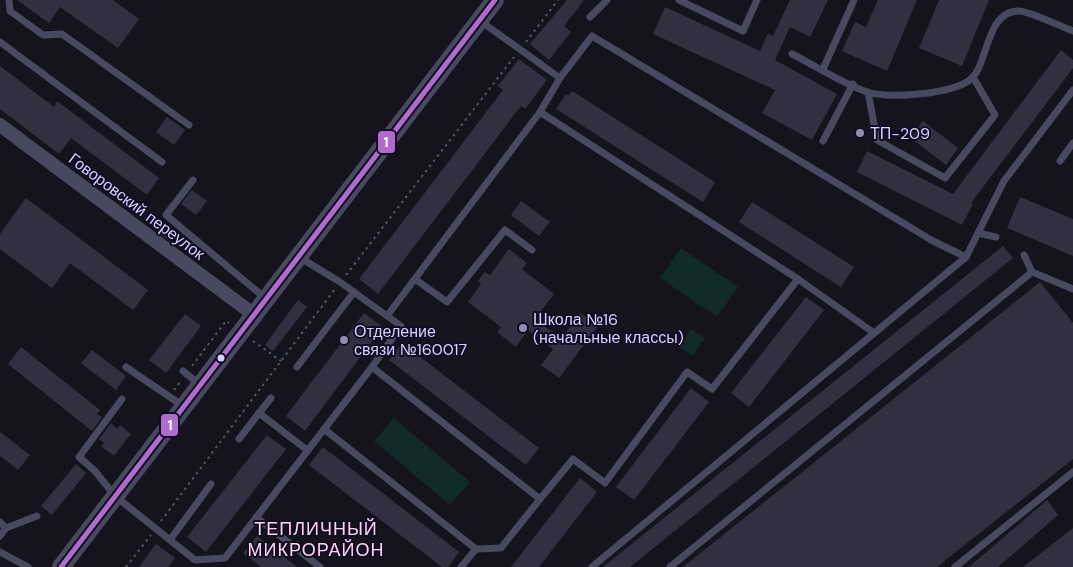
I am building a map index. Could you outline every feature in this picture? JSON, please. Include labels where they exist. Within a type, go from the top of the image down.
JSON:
[{"type":"street","points":[[61,567],[265,298],[495,0]]},
{"type":"street","name":"Говоровский переулок","points":[[0,125],[253,314]]},
{"type":"lane","points":[[9,0],[10,11],[43,35],[62,34],[189,125]]},
{"type":"lane","points":[[590,18],[607,0]]},
{"type":"lane","points":[[679,0],[743,31],[757,0]]},
{"type":"lane","points":[[823,69],[854,0]]},
{"type":"lane","points":[[792,54],[868,92],[897,94],[934,92],[958,87],[973,77],[992,31],[1003,16],[1020,10],[1073,31]]},
{"type":"lane","points":[[480,20],[560,78]]},
{"type":"lane","points":[[387,316],[540,112],[560,78],[592,36],[933,241],[966,257]]},
{"type":"lane","points":[[0,42],[162,162]]},
{"type":"lane","points":[[868,92],[877,140],[945,178],[995,116],[973,77]]},
{"type":"lane","points":[[822,141],[853,84]]},
{"type":"lane","points":[[592,567],[966,257],[1004,181],[1073,90]]},
{"type":"lane","points":[[540,112],[798,279],[874,333]]},
{"type":"lane","points":[[1060,161],[1073,143]]},
{"type":"lane","points":[[193,180],[166,215],[265,298]]},
{"type":"lane","points":[[415,279],[447,302],[505,230],[532,250]]},
{"type":"lane","points":[[978,233],[996,237]]},
{"type":"lane","points":[[1024,255],[1032,272],[1073,289]]},
{"type":"lane","points":[[122,399],[79,457],[95,471],[115,496],[194,560],[225,558],[372,367],[400,326],[354,292],[298,256]]},
{"type":"lane","points":[[670,567],[1032,272]]},
{"type":"lane","points":[[324,429],[476,548],[501,548],[572,459],[605,483],[687,372],[712,389],[798,279]]},
{"type":"lane","points":[[296,367],[354,292]]},
{"type":"lane","points":[[126,367],[183,406]]},
{"type":"lane","points":[[372,367],[540,499]]},
{"type":"lane","points":[[183,371],[200,384]]},
{"type":"lane","points":[[239,439],[271,398]]},
{"type":"lane","points":[[259,413],[308,450]]},
{"type":"lane","points":[[955,567],[1073,472]]},
{"type":"lane","points":[[170,540],[211,484]]},
{"type":"lane","points":[[0,536],[6,528],[37,516]]},
{"type":"lane","points":[[256,517],[320,567]]},
{"type":"lane","points":[[0,522],[6,528]]},
{"type":"lane","points":[[472,567],[463,564],[476,548]]},
{"type":"lane","points":[[0,552],[28,567]]},
{"type":"lane","points":[[189,567],[194,560]]},
{"type":"green space","points":[[681,248],[738,287],[717,317],[660,278]]},
{"type":"green space","points":[[691,329],[705,338],[693,356],[679,347]]},
{"type":"green space","points":[[394,418],[470,482],[450,505],[374,441]]},
{"type":"building","points":[[17,0],[113,0],[139,19],[118,48],[60,7],[49,23]]},
{"type":"building","points":[[567,0],[584,0],[564,26],[571,32],[549,60],[530,44]]},
{"type":"building","points":[[790,0],[828,0],[810,37],[790,27],[775,60],[837,94],[812,140],[762,113],[775,90],[653,34],[665,7],[760,51],[768,33],[773,36]]},
{"type":"building","points":[[878,0],[917,0],[887,71],[842,51],[855,22],[866,27]]},
{"type":"building","points":[[939,0],[989,0],[962,66],[919,48]]},
{"type":"building","points":[[1061,50],[1073,60],[1073,68],[971,203],[973,204],[962,225],[857,172],[867,151],[953,194]]},
{"type":"building","points":[[519,59],[547,80],[525,109],[521,106],[378,294],[359,279],[503,90],[498,86]]},
{"type":"building","points":[[0,66],[54,107],[57,101],[159,178],[147,195],[71,138],[59,154],[0,109]]},
{"type":"building","points":[[572,91],[715,182],[703,202],[556,109],[566,94],[568,96]]},
{"type":"building","points":[[167,117],[185,130],[174,145],[156,132]]},
{"type":"building","points":[[923,121],[958,148],[946,165],[911,138]]},
{"type":"building","points":[[192,190],[207,201],[196,215],[181,204]]},
{"type":"building","points":[[1020,197],[1073,219],[1073,256],[1007,228]]},
{"type":"building","points":[[26,198],[148,290],[133,310],[70,263],[52,288],[0,249],[0,234]]},
{"type":"building","points":[[521,201],[550,222],[539,236],[511,215]]},
{"type":"building","points":[[752,202],[854,267],[841,287],[739,222]]},
{"type":"building","points":[[165,226],[177,235],[171,242],[159,233]]},
{"type":"building","points":[[1003,246],[1013,258],[630,567],[603,567]]},
{"type":"building","points":[[509,249],[527,263],[522,269],[554,294],[535,319],[561,339],[580,313],[598,326],[559,378],[541,365],[553,349],[528,330],[516,347],[497,332],[501,327],[468,302],[481,284],[478,281],[485,272],[490,275]]},
{"type":"building","points":[[1040,282],[1073,323],[1073,459],[937,567],[683,567]]},
{"type":"building","points":[[806,297],[824,310],[749,407],[731,393]]},
{"type":"building","points":[[298,300],[307,307],[273,351],[265,345]]},
{"type":"building","points":[[364,313],[383,327],[305,431],[286,416]]},
{"type":"building","points":[[185,314],[201,326],[166,373],[149,360]]},
{"type":"building","points":[[402,343],[539,448],[526,465],[389,360]]},
{"type":"building","points":[[21,347],[100,410],[97,414],[102,417],[92,431],[8,364]]},
{"type":"building","points":[[92,350],[126,376],[116,390],[81,363]]},
{"type":"building","points":[[691,388],[709,402],[634,500],[616,487]]},
{"type":"building","points":[[111,423],[117,429],[120,425],[131,434],[114,456],[101,446],[104,443],[99,439]]},
{"type":"building","points":[[0,432],[30,455],[18,470],[0,456]]},
{"type":"building","points":[[267,435],[286,449],[206,552],[187,537]]},
{"type":"building","points":[[323,447],[459,552],[448,567],[442,567],[309,465]]},
{"type":"building","points":[[76,464],[86,473],[52,515],[41,506]]},
{"type":"building","points":[[580,478],[597,492],[539,567],[511,567]]},
{"type":"building","points":[[1047,500],[1058,515],[998,567],[969,567]]},
{"type":"building","points":[[1073,528],[1073,567],[1023,567]]},
{"type":"building","points":[[257,536],[297,567],[261,567],[243,553]]},
{"type":"building","points":[[156,544],[175,558],[168,567],[139,567]]},
{"type":"transit line","name":"1","points":[[61,567],[495,0]]},
{"type":"place","name":"ТП-209","points":[[860,133]]},
{"type":"place","name":"Школа №16 (начальные классы)","points":[[523,328]]},
{"type":"place","name":"Отделение связи №160017","points":[[344,340]]},
{"type":"district","name":"ТЕПЛИЧНЫЙ МИКРОРАЙОН","points":[[316,539]]}]
